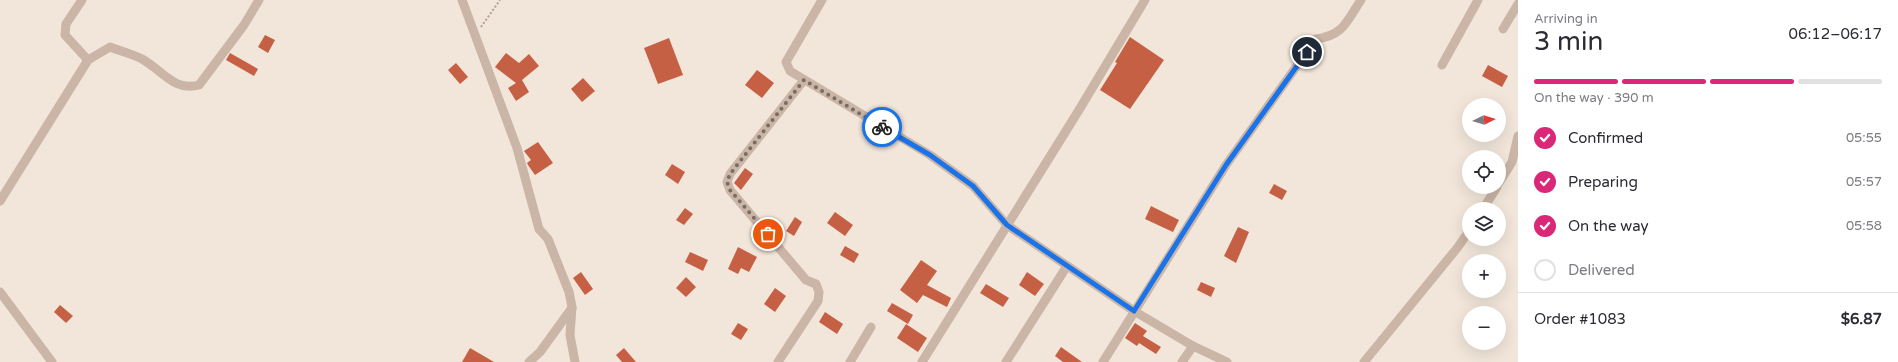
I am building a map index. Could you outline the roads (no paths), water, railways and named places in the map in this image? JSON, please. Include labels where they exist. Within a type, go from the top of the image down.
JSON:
[{"type":"street","points":[[82,0],[66,24],[65,35],[88,60]]},
{"type":"street","points":[[0,201],[88,60],[110,46],[142,60],[174,82],[189,88],[199,85],[244,25],[259,0]]},
{"type":"street","points":[[462,0],[517,148],[539,229],[548,239],[569,292],[572,307],[570,335],[575,362]]},
{"type":"street","points":[[822,0],[786,62],[790,71],[930,155],[973,186],[1007,225],[1134,311],[1193,346],[1227,362]]},
{"type":"street","points":[[922,362],[1079,110],[1145,0]]},
{"type":"street","points":[[1103,362],[1226,165],[1316,39],[1330,37],[1342,28],[1361,0]]},
{"type":"street","points":[[1442,66],[1478,0]]},
{"type":"street","points":[[1503,29],[1518,4]]},
{"type":"street","points":[[778,362],[818,301],[819,292],[816,284],[806,280],[730,190],[727,182],[730,174],[804,80]]},
{"type":"street","points":[[1506,172],[1512,162],[1518,136]]},
{"type":"street","points":[[1364,362],[1462,241]]},
{"type":"street","points":[[1006,362],[1067,266]]},
{"type":"street","points":[[0,292],[52,362]]},
{"type":"street","points":[[529,362],[540,352],[572,307]]},
{"type":"street","points":[[850,362],[871,327]]},
{"type":"street","points":[[1182,362],[1193,346]]}]
